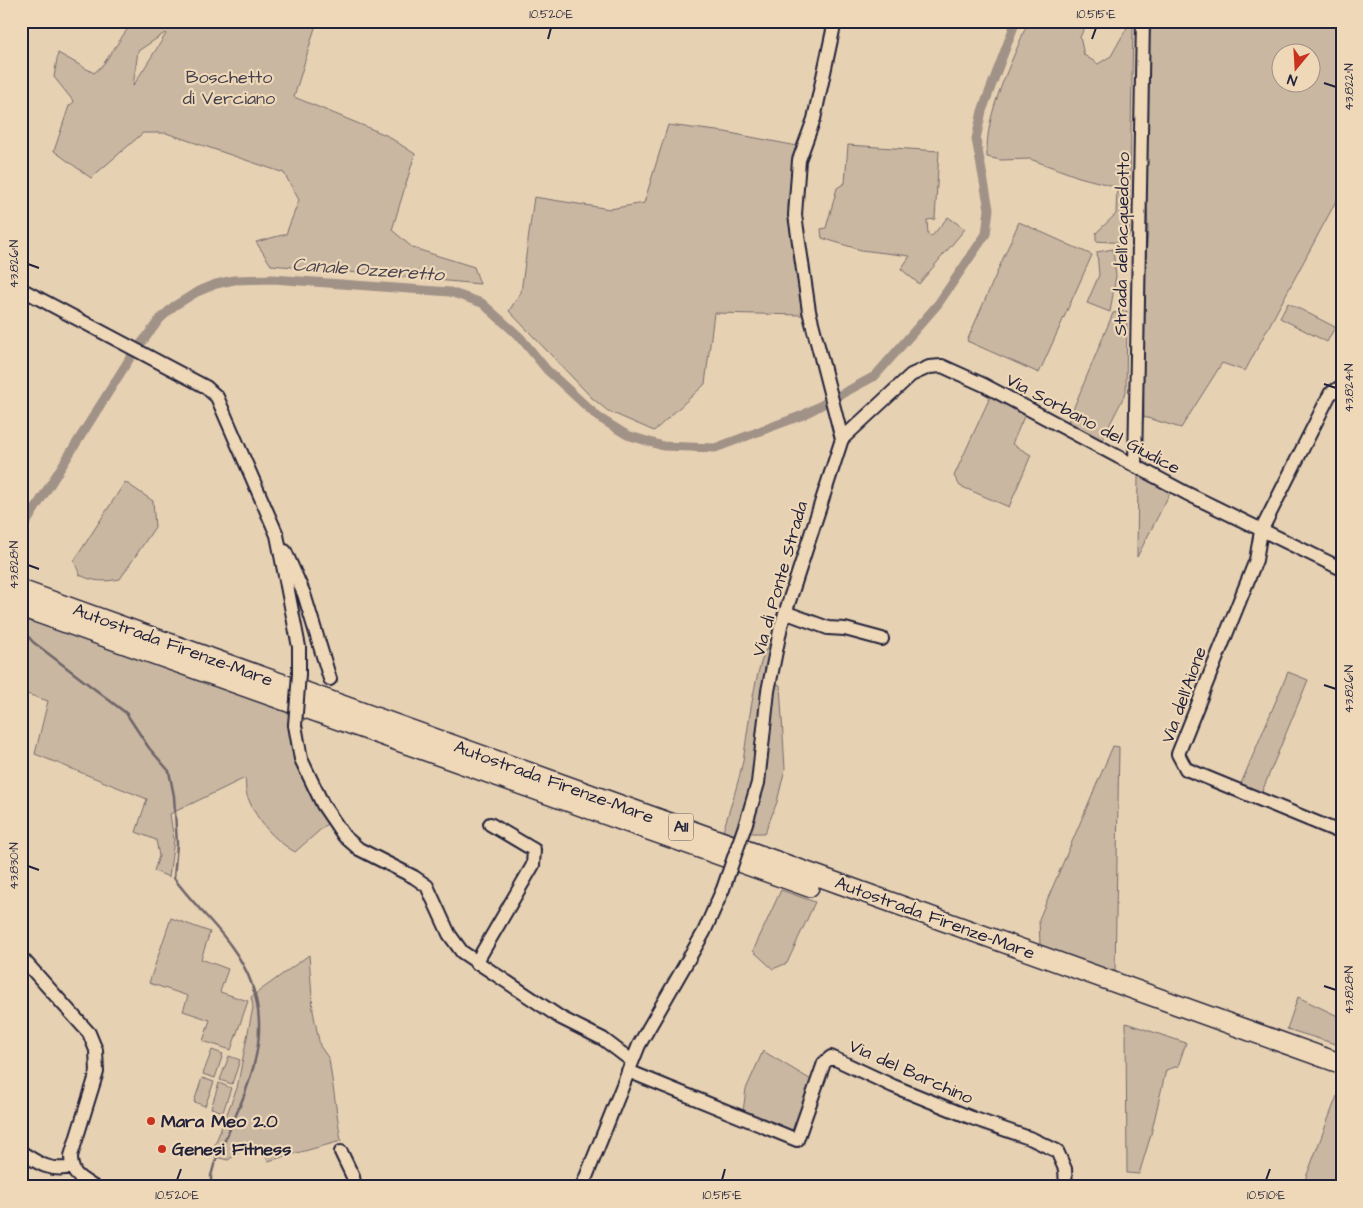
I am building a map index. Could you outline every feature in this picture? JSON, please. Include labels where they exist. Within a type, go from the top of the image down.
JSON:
[{"type":"highway","name":"Autostrada Firenze-Mare","points":[[21,590],[1342,1064]]},
{"type":"highway","name":"Autostrada Firenze-Mare","points":[[21,607],[1342,1076]]},
{"type":"street","points":[[835,21],[814,119],[799,160],[795,215],[809,311],[842,439]]},
{"type":"street","name":"Strada dell'acquedotto","points":[[1135,466],[1144,21]]},
{"type":"street","points":[[21,289],[206,386],[217,397],[304,594],[330,679]]},
{"type":"street","name":"Via Sorbano del Giudice","points":[[842,439],[911,374],[929,367],[942,366],[984,385],[1261,531],[1342,569]]},
{"type":"street","name":"Via dell'Aione","points":[[1342,386],[1330,394],[1261,531],[1256,560],[1178,754],[1186,769],[1342,833]]},
{"type":"street","name":"Via di Ponte Strada","points":[[582,1187],[638,1045],[704,932],[723,889],[747,820],[758,783],[768,691],[781,626],[787,613],[797,573],[842,439]]},
{"type":"street","points":[[277,535],[298,647],[300,674],[295,725],[300,760],[323,805],[344,836],[359,850],[414,877],[427,886],[450,934],[462,952],[561,1018],[603,1039],[630,1066]]},
{"type":"street","points":[[787,613],[828,628],[845,629],[882,639]]},
{"type":"street","points":[[476,963],[535,857],[534,850],[490,824]]},
{"type":"street","points":[[21,957],[89,1033],[96,1050],[97,1072],[71,1156],[71,1167],[78,1177],[94,1187]]},
{"type":"street","name":"Via del Barchino","points":[[630,1066],[797,1140],[824,1063],[830,1057],[893,1086],[972,1118],[1032,1138],[1057,1151],[1065,1169],[1066,1187]]},
{"type":"street","points":[[21,1152],[49,1169],[60,1170],[71,1167]]},
{"type":"street","points":[[341,1152],[354,1176],[355,1187]]},
{"type":"green space","name":"Boschetto di Verciano","points":[[133,21],[317,21],[294,97],[386,135],[415,154],[392,230],[413,248],[474,267],[480,284],[271,265],[256,242],[286,234],[299,200],[284,173],[166,133],[143,133],[91,178],[54,151],[69,106],[74,102],[54,77],[58,53],[94,73],[102,66]],"holes":[[[166,34],[133,86],[138,51]]]},
{"type":"green space","points":[[1028,21],[1088,21],[1080,37],[1084,55],[1098,64],[1111,56],[1129,24],[1133,27],[1129,235],[1124,243],[1096,241],[1096,233],[1116,214],[1117,187],[1079,177],[1030,159],[1001,160],[987,157],[990,122],[995,105]]},
{"type":"green space","points":[[1146,21],[1342,21],[1342,190],[1245,371],[1222,363],[1181,428],[1144,417],[1142,309],[1148,231],[1145,152]]},
{"type":"green space","points":[[668,125],[725,132],[797,146],[788,205],[802,315],[714,313],[705,384],[654,431],[608,411],[592,398],[509,311],[521,292],[534,197],[610,209],[644,203]]},
{"type":"green space","points":[[848,145],[939,151],[935,219],[927,220],[928,235],[932,236],[948,217],[965,229],[919,284],[901,269],[910,256],[861,250],[822,238],[821,229],[826,228],[837,188],[845,183]]},
{"type":"green space","points":[[1019,222],[1092,255],[1039,373],[967,341]]},
{"type":"green space","points":[[1113,249],[1116,276],[1110,312],[1087,303],[1099,275],[1097,252]]},
{"type":"green space","points":[[1288,303],[1335,327],[1327,342],[1280,318]]},
{"type":"green space","points":[[1127,311],[1126,392],[1101,442],[1067,424],[1113,313]]},
{"type":"green space","points":[[991,395],[1026,412],[1012,444],[1031,455],[1009,507],[960,486],[954,476]]},
{"type":"green space","points":[[1138,475],[1171,491],[1137,557]]},
{"type":"green space","points":[[125,482],[153,501],[155,527],[120,579],[99,581],[80,575],[74,561]]},
{"type":"green space","points":[[21,616],[290,710],[291,745],[301,772],[327,824],[295,852],[273,836],[261,822],[247,796],[245,778],[170,814],[174,840],[169,877],[154,871],[159,856],[156,840],[136,832],[147,799],[35,754],[48,701],[21,692]]},
{"type":"green space","points":[[774,636],[763,741],[739,836],[723,831],[743,761],[757,677],[767,646]]},
{"type":"green space","points":[[1288,672],[1308,680],[1261,794],[1240,786]]},
{"type":"green space","points":[[773,683],[780,685],[785,769],[777,802],[765,833],[748,833]]},
{"type":"green space","points":[[1113,746],[1119,747],[1115,972],[1040,945],[1039,919]]},
{"type":"green space","points":[[781,890],[815,902],[787,963],[773,969],[753,951]]},
{"type":"green space","points":[[171,918],[210,932],[201,959],[228,969],[220,992],[248,1001],[231,1050],[203,1041],[210,1020],[183,1011],[188,996],[149,983]]},
{"type":"green space","points":[[309,955],[313,1011],[320,1046],[329,1059],[341,1141],[268,1161],[258,1144],[246,1148],[228,1160],[215,1157],[212,1152],[237,1088],[253,1007],[251,997]]},
{"type":"green space","points":[[1298,997],[1342,1018],[1342,1046],[1287,1029]]},
{"type":"green space","points":[[1126,1023],[1186,1043],[1178,1066],[1166,1070],[1150,1138],[1139,1174],[1127,1173]]},
{"type":"green space","points":[[212,1050],[223,1054],[215,1078],[203,1074]]},
{"type":"green space","points":[[763,1051],[813,1081],[795,1133],[743,1112],[746,1089]]},
{"type":"green space","points":[[229,1056],[240,1060],[232,1084],[220,1080]]},
{"type":"green space","points":[[202,1078],[214,1082],[205,1106],[194,1102]]},
{"type":"green space","points":[[219,1083],[231,1088],[223,1112],[211,1108]]},
{"type":"green space","points":[[1337,1096],[1342,1098],[1342,1187],[1320,1187],[1305,1180]]},
{"type":"waterway","name":"Canale Ozzeretto","points":[[21,531],[130,358],[160,319],[174,306],[197,292],[216,284],[234,280],[273,279],[450,292],[482,303],[520,337],[547,370],[598,417],[627,435],[663,446],[715,448],[803,415],[875,376],[938,304],[986,234],[989,209],[976,139],[982,111],[1016,21]]},
{"type":"waterway","points":[[21,628],[33,642],[126,713],[149,748],[169,771],[174,796],[177,844],[174,878],[231,946],[248,974],[257,1002],[259,1029],[256,1056],[238,1110],[214,1165],[211,1187]]},
{"type":"place","name":"Mara Meo 2.0","points":[[151,1121]]},
{"type":"place","name":"Genesi Fitness","points":[[162,1149]]}]
